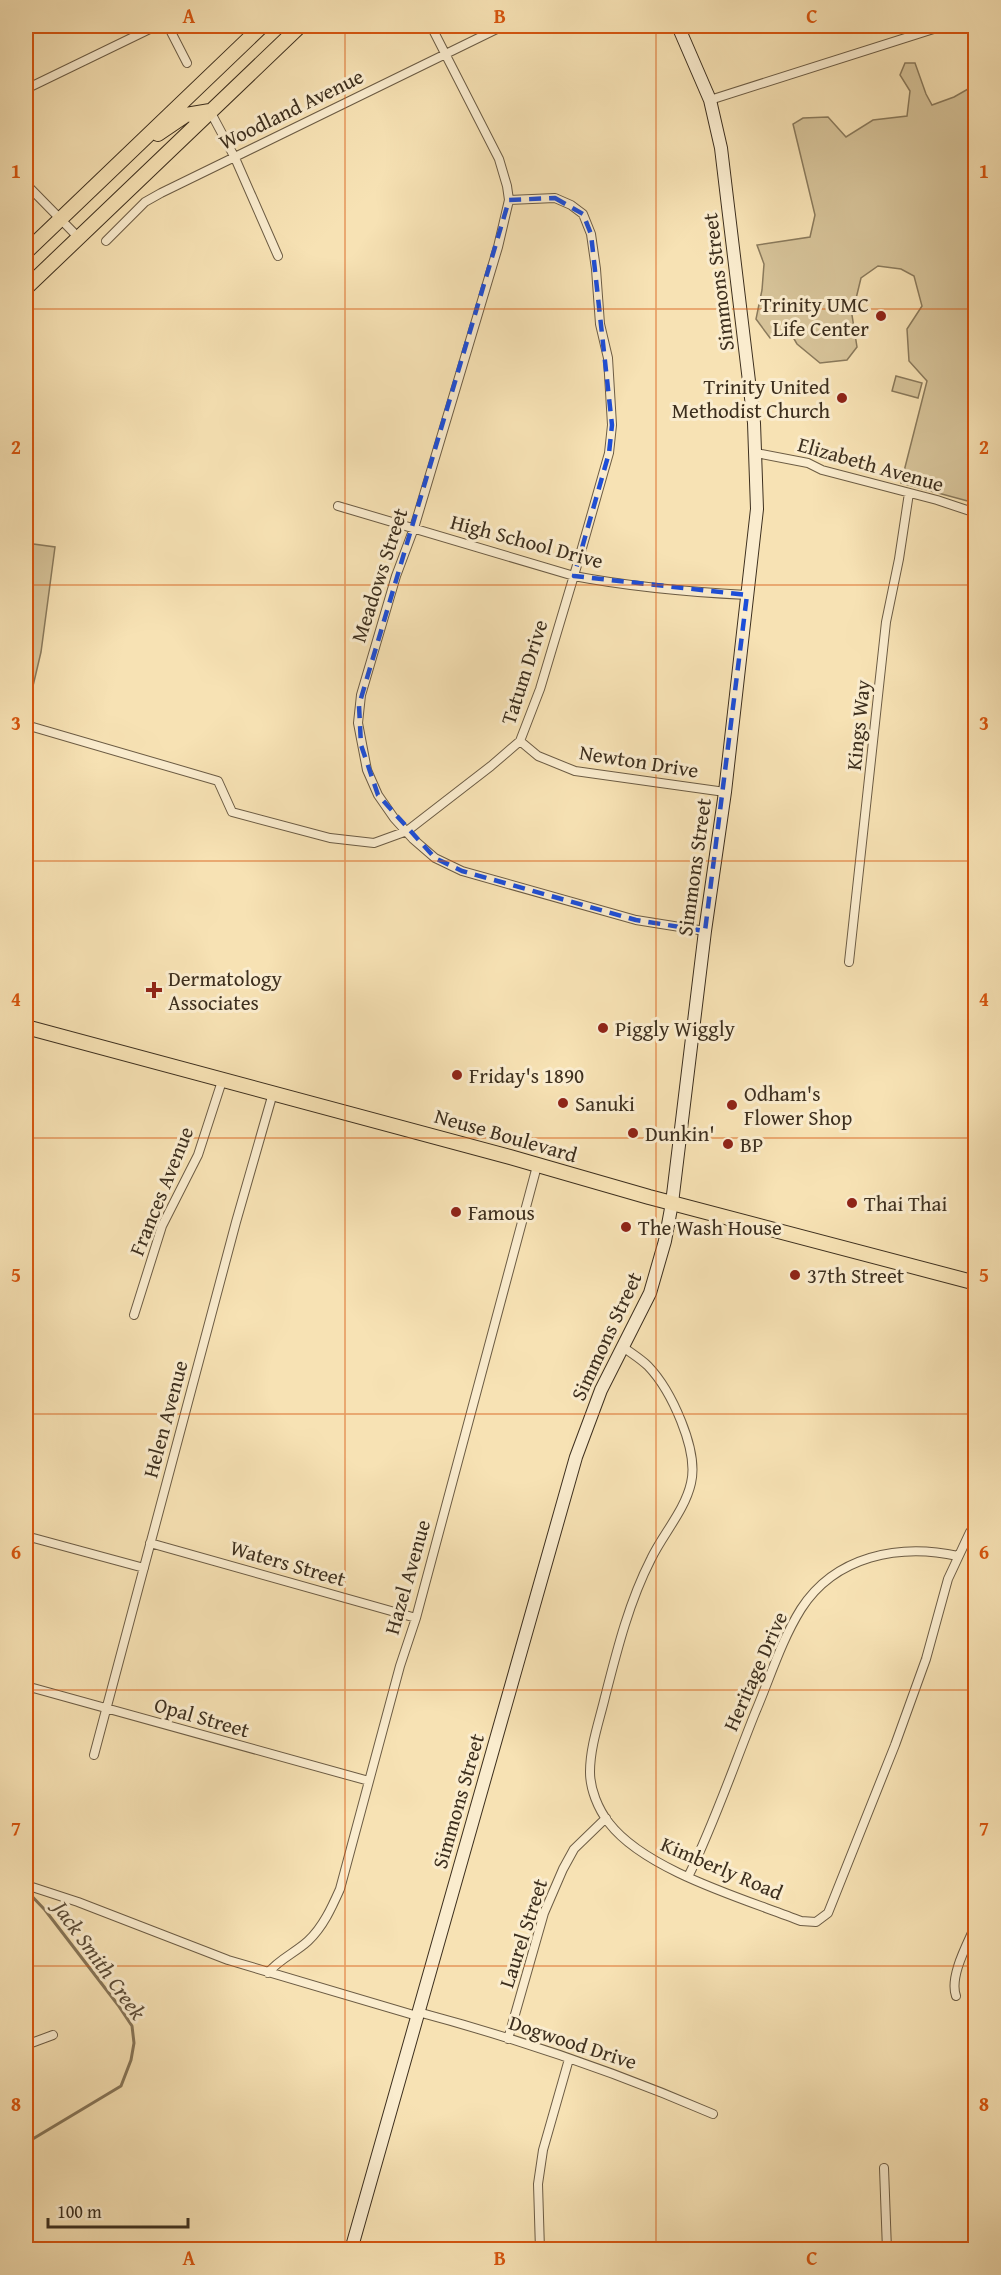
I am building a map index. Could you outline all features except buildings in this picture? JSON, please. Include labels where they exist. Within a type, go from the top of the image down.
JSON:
[{"type":"main road","points":[[26,252],[262,26]]},
{"type":"main road","points":[[26,288],[300,26]]},
{"type":"main road","points":[[123,158],[186,115],[210,111]]},
{"type":"main road","name":"Neuse Boulevard","points":[[26,1026],[672,1203],[975,1283]]},
{"type":"street","points":[[26,89],[156,26]]},
{"type":"street","points":[[168,26],[187,63]]},
{"type":"street","name":"Meadows Street","points":[[431,26],[499,159],[509,200],[501,236],[414,528],[396,576],[369,665],[359,705],[358,723],[361,745],[378,795],[394,818],[435,858],[462,871],[636,920],[705,931]]},
{"type":"street","name":"Woodland Avenue","points":[[106,241],[145,202],[503,26]]},
{"type":"street","name":"Simmons Street","points":[[351,2248],[576,1458],[601,1390],[642,1312],[656,1275],[672,1203],[705,931],[725,792],[757,509],[756,453],[721,148],[710,100],[678,26]]},
{"type":"street","points":[[710,100],[943,26]]},
{"type":"street","points":[[210,111],[235,158],[278,256]]},
{"type":"street","points":[[26,184],[78,237]]},
{"type":"street","name":"Tatum Drive","points":[[26,724],[218,781],[232,812],[330,838],[374,843],[407,831],[520,741],[540,690],[574,576],[609,453],[612,425],[608,358],[600,324],[591,234],[583,214],[571,205],[555,198],[509,200]]},
{"type":"street","name":"Elizabeth Avenue","points":[[756,453],[797,461],[975,513]]},
{"type":"street","name":"Kings Way","points":[[849,963],[886,622],[899,560],[909,493]]},
{"type":"street","name":"High School Drive","points":[[338,506],[574,576],[683,591],[747,595]]},
{"type":"street","name":"Newton Drive","points":[[520,741],[538,756],[576,771],[725,792]]},
{"type":"street","name":"Frances Avenue","points":[[134,1315],[162,1226],[198,1155],[222,1081]]},
{"type":"street","name":"Helen Avenue","points":[[94,1755],[236,1222],[273,1093]]},
{"type":"street","name":"Hazel Avenue","points":[[268,1973],[276,1963],[309,1941],[330,1913],[340,1889],[400,1666],[416,1618],[537,1166]]},
{"type":"street","name":"Kimberly Road","points":[[623,1347],[648,1365],[663,1384],[692,1455],[692,1482],[650,1561],[638,1589],[617,1651],[592,1748],[590,1774],[596,1799],[606,1818],[629,1843],[653,1860],[688,1877],[801,1921],[816,1922],[828,1913],[918,1681],[948,1579],[970,1532],[975,1529]]},
{"type":"street","points":[[26,1536],[144,1568]]},
{"type":"street","name":"Waters Street","points":[[150,1543],[416,1618]]},
{"type":"street","name":"Heritage Drive","points":[[688,1877],[725,1792],[773,1667],[802,1607],[832,1576],[849,1564],[891,1552],[958,1556]]},
{"type":"street","name":"Opal Street","points":[[26,1686],[369,1781]]},
{"type":"street","name":"Laurel Street","points":[[508,2039],[544,1913],[563,1869],[574,1849],[606,1818]]},
{"type":"street","points":[[26,1885],[268,1973],[418,2014]]},
{"type":"street","points":[[956,1996],[953,1988],[955,1978],[975,1924]]},
{"type":"street","name":"Dogwood Drive","points":[[418,2014],[569,2059],[658,2090],[713,2114]]},
{"type":"street","points":[[26,2045],[53,2035]]},
{"type":"street","points":[[540,2250],[538,2184],[543,2150],[569,2059]]},
{"type":"street","points":[[884,2168],[887,2250]]},
{"type":"street","points":[[351,2248],[368,2250]]},
{"type":"highlighted area","points":[[555,198],[583,214],[591,234],[612,425],[609,453],[574,576],[747,595],[705,931],[636,920],[462,871],[435,858],[378,795],[361,745],[359,705],[509,200]]},
{"type":"shaded area","points":[[905,63],[915,63],[932,105],[954,97],[975,85],[975,503],[901,483],[927,381],[909,361],[907,329],[922,306],[914,276],[901,269],[878,266],[861,278],[852,315],[857,347],[847,360],[820,363],[797,344],[790,332],[770,338],[756,319],[764,264],[757,245],[810,237],[815,215],[793,124],[803,118],[828,117],[846,137],[873,120],[907,116],[910,91],[900,75]]},
{"type":"shaded area","points":[[896,376],[922,383],[918,398],[892,391]]},
{"type":"shaded area","points":[[26,543],[55,547],[41,652],[33,686],[26,690]]},
{"type":"waterway","name":"Jack Smith Creek","points":[[26,1791],[27,1779]]},
{"type":"waterway","name":"Jack Smith Creek","points":[[26,1890],[45,1910],[118,2005],[132,2026],[134,2043],[131,2060],[121,2086],[26,2143]]},
{"type":"place","name":"Trinity UMC Life Center","points":[[881,316]]},
{"type":"place","name":"Trinity United Methodist Church","points":[[842,398]]},
{"type":"place","name":"Dermatology Associates","points":[[154,990]]},
{"type":"place","name":"Piggly Wiggly","points":[[603,1028]]},
{"type":"place","name":"Friday's 1890","points":[[457,1075]]},
{"type":"place","name":"Sanuki","points":[[563,1103]]},
{"type":"place","name":"Odham's Flower Shop","points":[[732,1105]]},
{"type":"place","name":"Dunkin'","points":[[633,1133]]},
{"type":"place","name":"BP","points":[[728,1144]]},
{"type":"place","name":"Thai Thai","points":[[852,1203]]},
{"type":"place","name":"Famous","points":[[456,1212]]},
{"type":"place","name":"The Wash House","points":[[626,1227]]},
{"type":"place","name":"37th Street","points":[[795,1275]]}]
